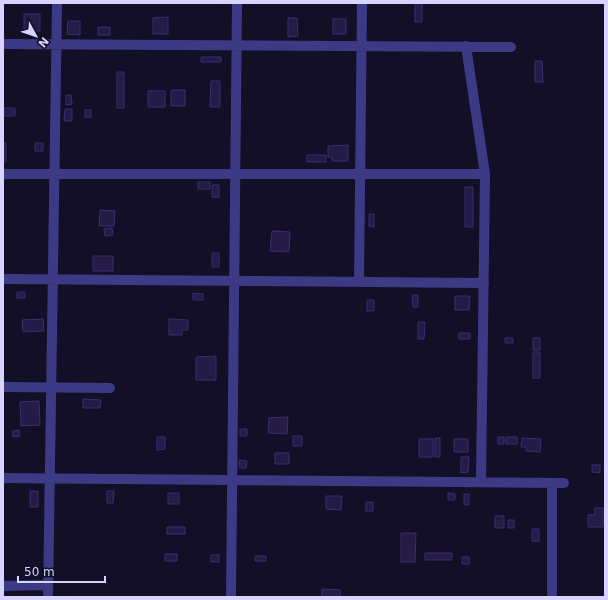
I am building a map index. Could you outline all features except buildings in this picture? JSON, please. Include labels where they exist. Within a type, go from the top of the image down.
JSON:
[{"type":"street","points":[[48,597],[57,3]]},
{"type":"street","points":[[231,597],[237,3]]},
{"type":"street","points":[[359,282],[362,3]]},
{"type":"street","points":[[3,44],[511,46]]},
{"type":"street","points":[[466,46],[485,174],[481,482]]},
{"type":"street","points":[[3,174],[485,174]]},
{"type":"street","points":[[3,279],[484,283]]},
{"type":"street","points":[[3,387],[110,388]]},
{"type":"street","points":[[3,478],[564,483]]},
{"type":"street","points":[[552,483],[552,597]]},
{"type":"street","points":[[3,586],[48,585]]}]
